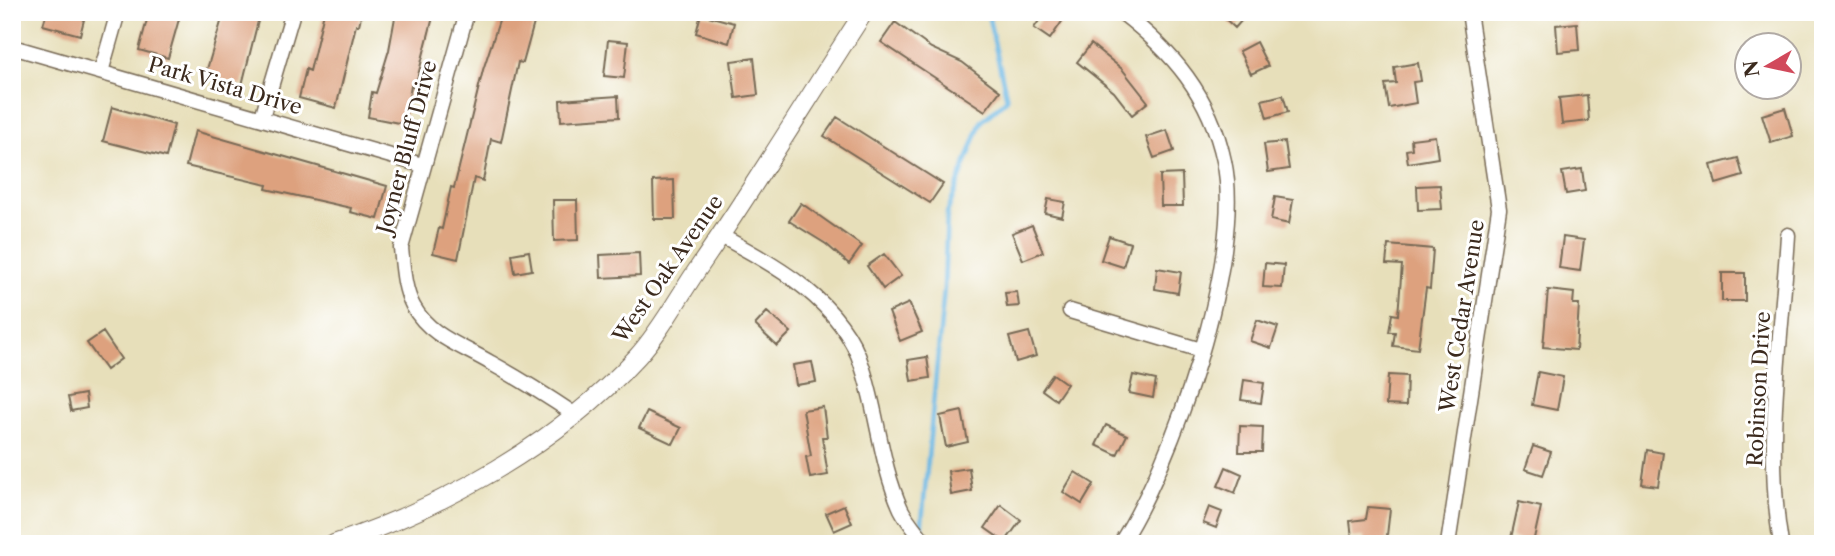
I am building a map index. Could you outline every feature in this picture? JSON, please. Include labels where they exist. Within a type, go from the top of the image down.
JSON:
[{"type":"street","points":[[101,72],[118,12]]},
{"type":"street","points":[[262,117],[293,12]]},
{"type":"street","name":"Joyner Bluff Drive","points":[[467,12],[422,165],[401,248],[404,278],[413,306],[429,326],[450,343],[488,361],[574,414]]},
{"type":"street","name":"West Oak Avenue","points":[[334,544],[431,506],[520,453],[574,414],[639,355],[720,236],[864,12]]},
{"type":"street","points":[[1121,12],[1158,40],[1179,63],[1200,97],[1225,163],[1227,199],[1222,256],[1201,350],[1171,443],[1139,515],[1121,544]]},
{"type":"street","name":"West Cedar Avenue","points":[[1448,544],[1499,209],[1469,12]]},
{"type":"street","name":"Park Vista Drive","points":[[16,48],[422,165]]},
{"type":"street","name":"Robinson Drive","points":[[1781,544],[1775,506],[1776,415],[1788,235]]},
{"type":"street","points":[[720,236],[771,263],[821,302],[849,338],[862,364],[884,464],[902,512],[926,544]]},
{"type":"street","points":[[1070,311],[1201,350]]},
{"type":"building","points":[[47,12],[86,12],[80,35],[43,25]]},
{"type":"building","points":[[149,12],[181,12],[168,58],[139,50]]},
{"type":"building","points":[[224,12],[259,17],[242,85],[205,76]]},
{"type":"building","points":[[324,12],[362,12],[359,25],[356,25],[336,108],[299,98],[306,69],[310,71]]},
{"type":"building","points":[[396,12],[433,17],[415,87],[411,86],[404,124],[368,117],[372,92],[376,93],[389,50]]},
{"type":"building","points":[[502,12],[537,12],[523,63],[518,62],[501,142],[491,139],[483,181],[474,178],[458,259],[433,253],[439,228],[442,229],[451,187],[454,188],[483,70]]},
{"type":"building","points":[[1045,12],[1052,12],[1063,20],[1050,39],[1034,28]]},
{"type":"building","points":[[1218,12],[1249,12],[1235,28]]},
{"type":"building","points":[[701,14],[734,23],[729,43],[696,33]]},
{"type":"building","points":[[895,22],[931,48],[962,62],[1000,91],[985,111],[881,42]]},
{"type":"building","points":[[1577,23],[1579,50],[1558,52],[1556,25]]},
{"type":"building","points":[[608,40],[628,42],[624,78],[604,76]]},
{"type":"building","points":[[1256,42],[1268,66],[1251,74],[1239,51]]},
{"type":"building","points":[[1091,44],[1122,69],[1148,102],[1132,115],[1114,92],[1077,62]]},
{"type":"building","points":[[754,58],[758,95],[736,98],[731,61]]},
{"type":"building","points":[[1418,63],[1421,81],[1413,82],[1416,103],[1389,108],[1385,84],[1396,83],[1394,67]]},
{"type":"building","points":[[1283,95],[1288,112],[1267,118],[1262,100]]},
{"type":"building","points":[[1587,95],[1589,121],[1562,124],[1559,98]]},
{"type":"building","points":[[618,96],[619,117],[561,121],[560,100]]},
{"type":"building","points":[[112,107],[174,125],[166,157],[103,141]]},
{"type":"building","points":[[1785,108],[1793,136],[1771,143],[1762,115]]},
{"type":"building","points":[[837,117],[943,184],[930,203],[824,136]]},
{"type":"building","points":[[1167,130],[1174,151],[1154,158],[1146,137]]},
{"type":"building","points":[[195,131],[387,186],[378,219],[350,212],[351,208],[266,189],[267,185],[186,166]]},
{"type":"building","points":[[1435,136],[1438,158],[1408,163],[1406,150],[1412,149],[1411,139]]},
{"type":"building","points":[[1285,142],[1289,169],[1268,172],[1264,144]]},
{"type":"building","points":[[1738,158],[1743,176],[1716,184],[1711,165]]},
{"type":"building","points":[[1582,169],[1585,191],[1566,194],[1562,172]]},
{"type":"building","points":[[1182,174],[1183,206],[1161,206],[1160,175]]},
{"type":"building","points":[[674,180],[675,219],[654,219],[653,181]]},
{"type":"building","points":[[1440,185],[1442,209],[1418,210],[1417,186]]},
{"type":"building","points":[[1275,197],[1293,200],[1289,224],[1271,220]]},
{"type":"building","points":[[1048,199],[1065,202],[1062,217],[1045,213]]},
{"type":"building","points":[[553,200],[577,200],[578,240],[554,241]]},
{"type":"building","points":[[801,203],[862,246],[849,264],[826,244],[789,221]]},
{"type":"building","points":[[1032,225],[1043,252],[1023,260],[1012,233]]},
{"type":"building","points":[[1109,236],[1130,243],[1123,267],[1101,260]]},
{"type":"building","points":[[1563,237],[1584,240],[1580,271],[1559,268]]},
{"type":"building","points":[[1388,245],[1433,249],[1430,289],[1426,288],[1418,349],[1393,346],[1395,332],[1389,332],[1392,314],[1398,315],[1402,265],[1386,264]]},
{"type":"building","points":[[529,251],[532,270],[515,273],[512,254]]},
{"type":"building","points":[[639,253],[640,276],[601,278],[600,255]]},
{"type":"building","points":[[884,254],[901,276],[883,289],[867,266]]},
{"type":"building","points":[[1265,263],[1284,265],[1282,288],[1263,287]]},
{"type":"building","points":[[1157,268],[1181,272],[1178,293],[1155,289]]},
{"type":"building","points":[[1722,273],[1745,273],[1745,301],[1722,301]]},
{"type":"building","points":[[1548,290],[1574,293],[1573,304],[1579,304],[1576,350],[1543,347]]},
{"type":"building","points":[[1017,292],[1019,306],[1007,307],[1005,293]]},
{"type":"building","points":[[909,303],[922,332],[900,341],[889,312]]},
{"type":"building","points":[[767,312],[791,332],[777,346],[755,325]]},
{"type":"building","points":[[1257,320],[1278,327],[1271,348],[1250,341]]},
{"type":"building","points":[[103,332],[121,359],[106,370],[87,343]]},
{"type":"building","points":[[1029,332],[1036,356],[1016,362],[1009,337]]},
{"type":"building","points":[[927,357],[930,378],[911,381],[908,360]]},
{"type":"building","points":[[812,362],[816,382],[796,385],[793,365]]},
{"type":"building","points":[[1538,372],[1563,377],[1557,410],[1532,405]]},
{"type":"building","points":[[1053,374],[1067,384],[1056,400],[1042,390]]},
{"type":"building","points":[[1133,375],[1156,380],[1153,398],[1129,393]]},
{"type":"building","points":[[1388,375],[1407,376],[1406,406],[1386,405]]},
{"type":"building","points":[[1244,380],[1264,383],[1261,403],[1241,400]]},
{"type":"building","points":[[85,394],[87,408],[71,411],[68,397]]},
{"type":"building","points":[[823,407],[827,437],[822,437],[828,475],[810,478],[806,457],[811,456],[803,410]]},
{"type":"building","points":[[962,411],[968,442],[946,447],[940,416]]},
{"type":"building","points":[[647,412],[681,428],[673,444],[639,428]]},
{"type":"building","points":[[1106,425],[1127,435],[1117,455],[1096,445]]},
{"type":"building","points":[[1240,426],[1263,427],[1262,452],[1239,452]]},
{"type":"building","points":[[1533,446],[1551,452],[1543,475],[1525,469]]},
{"type":"building","points":[[1647,450],[1663,453],[1658,486],[1642,484]]},
{"type":"building","points":[[1226,467],[1242,474],[1235,493],[1218,486]]},
{"type":"building","points":[[969,468],[972,491],[951,495],[948,471]]},
{"type":"building","points":[[1075,472],[1094,484],[1082,504],[1063,492]]},
{"type":"building","points":[[1519,502],[1541,507],[1533,543],[1511,538]]},
{"type":"building","points":[[844,505],[852,523],[834,531],[826,513]]},
{"type":"building","points":[[1001,505],[1021,520],[1005,542],[985,528]]},
{"type":"building","points":[[1209,507],[1222,512],[1216,528],[1203,523]]},
{"type":"building","points":[[1368,507],[1390,509],[1386,544],[1364,543],[1364,537],[1352,538],[1350,521],[1366,519]]},
{"type":"waterway","points":[[921,532],[944,289],[947,213],[981,122],[1007,99],[989,19],[991,12]]}]
